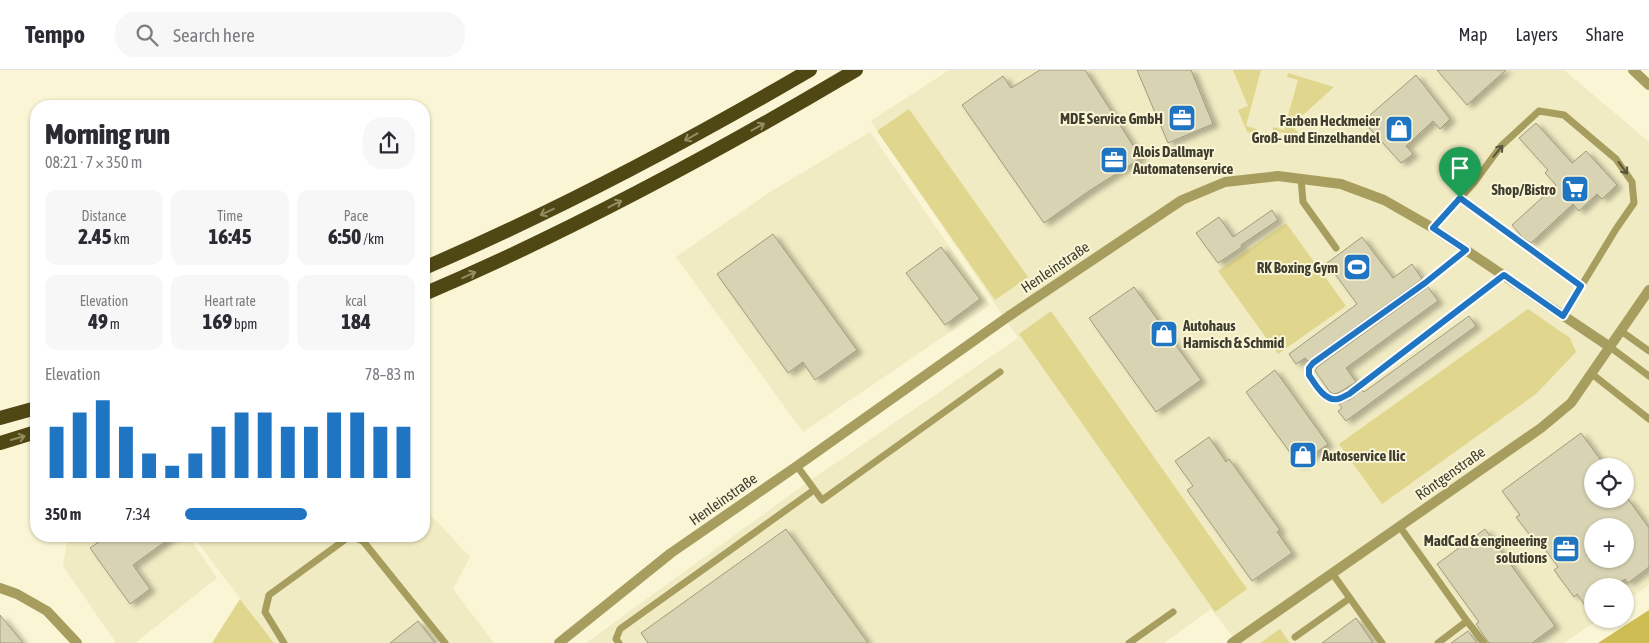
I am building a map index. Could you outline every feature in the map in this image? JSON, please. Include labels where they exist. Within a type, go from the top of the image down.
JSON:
[{"type":"highway","points":[[430,265],[561,205],[664,153],[810,70]]},
{"type":"highway","points":[[430,291],[525,248],[658,182],[784,113],[856,70]]},
{"type":"highway","points":[[0,418],[30,410]]},
{"type":"highway","points":[[0,443],[30,434]]},
{"type":"street","points":[[1632,70],[1649,85]]},
{"type":"street","name":"Henleinstraße","points":[[559,643],[670,553],[797,466],[1017,310],[1182,200],[1225,182],[1278,176],[1341,184],[1384,200],[1433,228],[1610,347]]},
{"type":"street","name":"Röntgenstraße","points":[[1232,643],[1541,428],[1571,403],[1649,290]]},
{"type":"street","points":[[0,588],[17,594],[47,611],[77,643]]},
{"type":"lane","points":[[1433,228],[1460,198],[1501,146],[1539,111],[1564,115],[1616,159],[1632,182],[1634,202],[1563,316]]},
{"type":"lane","points":[[1301,179],[1303,202],[1336,248]]},
{"type":"lane","points":[[1460,198],[1581,286]]},
{"type":"lane","points":[[1466,250],[1425,283],[1313,363],[1309,368],[1309,375],[1325,396],[1337,399],[1349,394],[1504,275]]},
{"type":"lane","points":[[1621,331],[1649,351]]},
{"type":"lane","points":[[1610,347],[1649,376]]},
{"type":"lane","points":[[797,466],[822,500],[1000,372]]},
{"type":"lane","points":[[1592,374],[1649,418]]},
{"type":"lane","points":[[619,643],[616,639],[620,629],[814,490]]},
{"type":"lane","points":[[1400,527],[1484,643]]},
{"type":"lane","points":[[284,643],[265,612],[269,595],[342,542]]},
{"type":"lane","points":[[364,542],[445,643]]},
{"type":"lane","points":[[1332,573],[1382,643]]},
{"type":"lane","points":[[1295,637],[1350,598]]},
{"type":"lane","points":[[1129,643],[1173,612]]},
{"type":"lane","points":[[1438,643],[1467,621]]},
{"type":"shaded area","points":[[949,70],[1564,70],[1649,142],[1649,585],[1634,595],[1634,578],[1584,578],[1584,628],[1586,628],[1564,643],[1238,643],[1211,609],[1164,643],[586,643],[798,489],[1018,338],[871,121]]},
{"type":"shaded area","points":[[1233,70],[1261,70],[1246,126],[1257,129],[1255,133],[1247,132],[1238,110],[1248,106]]},
{"type":"shaded area","points":[[1288,73],[1334,87],[1292,125],[1299,134],[1274,132],[1273,130],[1273,127],[1284,130],[1298,80],[1287,77]]},
{"type":"shaded area","points":[[909,109],[1028,277],[995,300],[877,131]]},
{"type":"shaded area","points":[[870,132],[990,305],[803,432],[676,257],[770,192]]},
{"type":"shaded area","points":[[1286,223],[1346,306],[1278,354],[1218,271]]},
{"type":"shaded area","points":[[1528,309],[1570,338],[1576,352],[1536,394],[1382,504],[1339,444]]},
{"type":"shaded area","points":[[1051,311],[1247,589],[1215,612],[1019,334]]},
{"type":"shaded area","points":[[430,514],[470,557],[453,589],[494,643],[274,643],[198,542],[430,542]]},
{"type":"shaded area","points":[[67,542],[192,542],[217,578],[135,643],[116,643],[63,566]]},
{"type":"shaded area","points":[[240,599],[274,643],[212,643]]},
{"type":"shaded area","points":[[1649,610],[1649,643],[1598,643],[1621,628],[1634,628],[1634,620]]},
{"type":"shaded area","points":[[1280,629],[1290,643],[1260,643]]},
{"type":"building","points":[[1040,70],[1085,70],[1141,158],[1089,191],[1044,223],[962,105],[1003,76],[1011,88]]},
{"type":"building","points":[[1137,70],[1191,70],[1213,124],[1168,143]]},
{"type":"building","points":[[1437,70],[1506,70],[1467,105]]},
{"type":"building","points":[[1416,75],[1450,119],[1440,129],[1433,121],[1406,146],[1413,154],[1401,163],[1363,121]]},
{"type":"building","points":[[1536,123],[1572,163],[1586,151],[1617,185],[1602,199],[1597,194],[1579,211],[1573,204],[1531,243],[1523,238],[1512,225],[1556,185],[1545,173],[1548,170],[1519,138]]},
{"type":"building","points":[[1272,210],[1278,220],[1218,263],[1196,233],[1219,217],[1233,237]]},
{"type":"building","points":[[773,234],[857,350],[815,380],[803,362],[788,373],[717,274]]},
{"type":"building","points":[[1362,237],[1393,278],[1412,264],[1422,279],[1308,361],[1305,358],[1296,364],[1289,354],[1357,304],[1327,263]]},
{"type":"building","points":[[941,247],[980,299],[945,325],[906,273]]},
{"type":"building","points":[[1134,287],[1201,380],[1156,412],[1089,318]]},
{"type":"building","points":[[1428,287],[1438,301],[1346,368],[1356,382],[1340,392],[1334,394],[1330,392],[1315,371],[1317,367]]},
{"type":"building","points":[[1469,316],[1476,326],[1346,421],[1338,411],[1342,408],[1339,404],[1351,399],[1362,390],[1364,392]]},
{"type":"building","points":[[1275,370],[1328,444],[1299,465],[1246,392]]},
{"type":"building","points":[[1581,433],[1599,458],[1584,458],[1584,508],[1634,507],[1649,528],[1649,567],[1634,578],[1584,578],[1584,604],[1577,594],[1574,597],[1554,570],[1558,567],[1539,541],[1536,543],[1516,517],[1520,515],[1502,491]]},
{"type":"building","points":[[1209,437],[1226,462],[1229,459],[1280,530],[1277,532],[1292,553],[1252,581],[1187,490],[1193,486],[1175,461]]},
{"type":"building","points":[[786,529],[868,643],[648,643],[641,633]]},
{"type":"building","points":[[1485,529],[1555,626],[1532,643],[1489,643],[1476,624],[1479,622],[1437,564]]},
{"type":"building","points":[[98,542],[165,542],[133,565],[150,589],[130,604],[90,548]]},
{"type":"building","points":[[0,615],[23,643],[0,643]]},
{"type":"building","points":[[1356,618],[1373,643],[1322,643]]},
{"type":"building","points":[[418,621],[435,643],[390,643]]},
{"type":"building","points":[[1468,631],[1477,643],[1451,643]]},
{"type":"place","name":"MDE Service GmbH","points":[[1182,118]]},
{"type":"place","name":"Farben Heckmeier Groß- und Einzelhandel","points":[[1399,129]]},
{"type":"place","name":"Alois Dallmayr Automatenservice","points":[[1114,160]]},
{"type":"place","name":"Shop/Bistro","points":[[1575,189]]},
{"type":"place","name":"RK Boxing Gym","points":[[1357,267]]},
{"type":"place","name":"Autohaus Harnisch & Schmid","points":[[1164,334]]},
{"type":"place","name":"Autoservice Ilic","points":[[1303,455]]},
{"type":"place","name":"MadCad & engineering solutions","points":[[1566,549]]},
{"type":"route","points":[[1460,198],[1581,286],[1563,316],[1504,275],[1349,394],[1337,399],[1325,396],[1309,375],[1309,368],[1313,363],[1425,283],[1466,250],[1433,228],[1460,198]]}]
